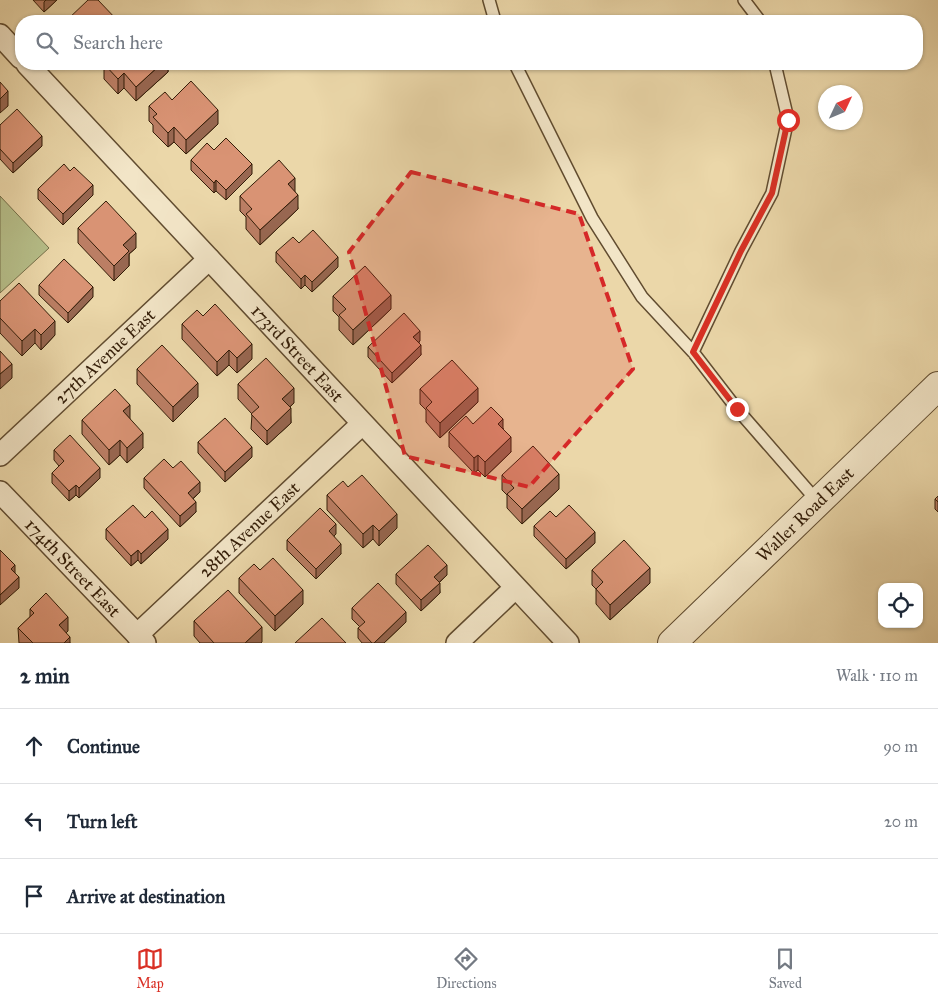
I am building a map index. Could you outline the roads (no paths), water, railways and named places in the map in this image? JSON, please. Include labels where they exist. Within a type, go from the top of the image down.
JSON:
[{"type":"street","points":[[0,35],[15,51]]},
{"type":"street","name":"173rd Street East","points":[[33,70],[568,643]]},
{"type":"street","name":"27th Avenue East","points":[[0,454],[209,259]]},
{"type":"street","name":"Waller Road East","points":[[672,643],[938,386]]},
{"type":"street","name":"28th Avenue East","points":[[141,639],[362,424]]},
{"type":"street","name":"174th Street East","points":[[0,492],[141,639]]},
{"type":"street","points":[[456,643],[515,588]]},
{"type":"lane","points":[[489,0],[493,15]]},
{"type":"lane","points":[[744,0],[755,15]]},
{"type":"lane","points":[[517,70],[592,218],[642,297],[693,352],[737,409],[818,502]]},
{"type":"lane","points":[[693,352],[741,251],[772,193],[788,120],[776,70]]}]
